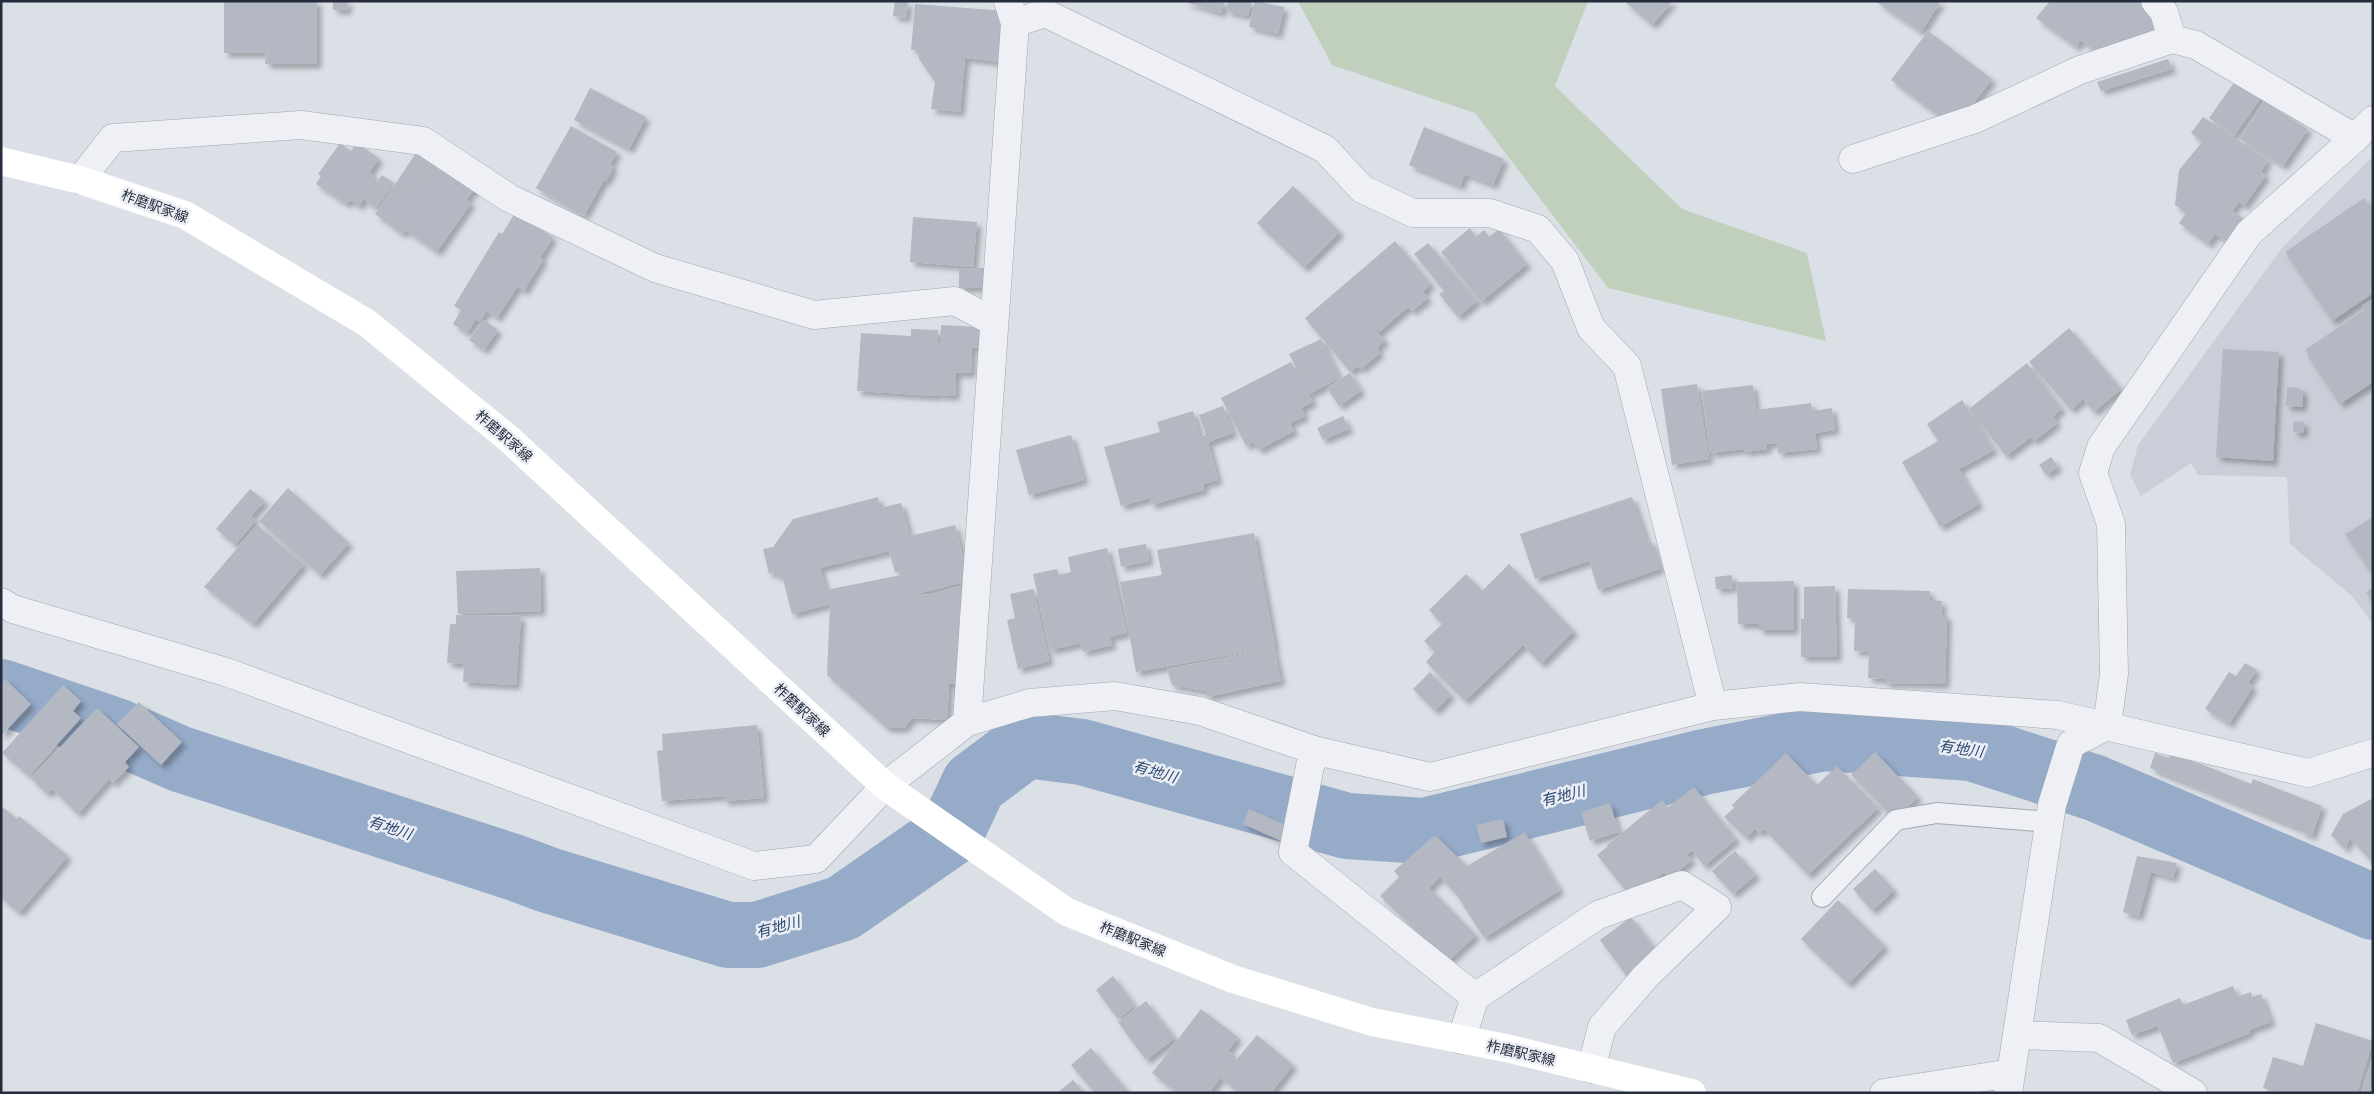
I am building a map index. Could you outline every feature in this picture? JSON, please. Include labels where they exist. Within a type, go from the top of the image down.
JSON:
[{"type":"main road","name":"柞磨駅家線","points":[[1,161],[80,180],[185,214],[367,323],[509,439],[896,793],[1068,912],[1233,979],[1372,1022],[1506,1048],[1692,1093]]},
{"type":"street","points":[[2155,1],[2164,12],[2172,39]]},
{"type":"street","points":[[967,722],[994,322],[1012,12],[1045,13],[1325,149],[1362,189],[1413,213],[1490,213],[1538,229],[1565,261],[1591,328],[1627,366],[1713,706]]},
{"type":"street","points":[[1853,159],[1975,119],[2080,70],[2172,39],[2196,45],[2364,129],[2249,233],[2101,447],[2093,473],[2111,524],[2114,674],[2107,726]]},
{"type":"street","points":[[80,180],[113,138],[302,125],[423,141],[509,198],[655,268],[814,315],[955,301],[994,322]]},
{"type":"street","points":[[1,602],[14,609],[226,672],[754,866],[816,859],[896,793],[967,722],[1030,703],[1115,696],[1200,711],[1314,758],[1430,778],[1713,706],[1800,697],[2058,715],[2308,773],[2373,753]]},
{"type":"street","points":[[1884,1093],[2009,1083],[2051,813],[2071,744],[2107,726]]},
{"type":"street","points":[[1314,758],[1298,821],[1293,852],[1476,997]]},
{"type":"street","points":[[1461,1040],[1476,997],[1598,915],[1682,885],[1717,907],[1645,977],[1602,1027],[1591,1069]]},
{"type":"street","points":[[2017,1036],[2098,1038],[2193,1093]]},
{"type":"lane","points":[[1822,897],[1896,820],[1937,812],[2051,813]]},
{"type":"shaded area","points":[[2373,156],[2373,624],[2353,597],[2290,544],[2287,477],[2198,475],[2191,463],[2141,496],[2130,475],[2138,445],[2282,248]]},
{"type":"green space","points":[[1298,1],[1588,1],[1555,86],[1682,209],[1807,253],[1826,341],[1608,288],[1475,113],[1332,65]]},
{"type":"building","points":[[224,1],[317,1],[317,64],[265,64],[266,53],[224,53]]},
{"type":"building","points":[[333,1],[348,1],[347,10],[333,10]]},
{"type":"building","points":[[895,1],[908,2],[906,18],[893,16]]},
{"type":"building","points":[[1182,1],[1225,1],[1221,13]]},
{"type":"building","points":[[1228,1],[1252,1],[1248,16],[1226,11]]},
{"type":"building","points":[[1255,1],[1284,7],[1278,34],[1249,27]]},
{"type":"building","points":[[1624,1],[1673,1],[1652,25]]},
{"type":"building","points":[[1875,1],[1941,1],[1921,32]]},
{"type":"building","points":[[2050,1],[2146,1],[2172,33],[2099,54],[2081,40],[2076,47],[2036,18]]},
{"type":"building","points":[[915,4],[1005,11],[1000,62],[965,58],[960,112],[931,109],[935,82],[919,59],[919,50],[911,50]]},
{"type":"building","points":[[1928,31],[1992,79],[1964,116],[1957,110],[1948,123],[1891,80]]},
{"type":"building","points":[[2168,59],[2172,69],[2101,91],[2097,82]]},
{"type":"building","points":[[2238,77],[2263,95],[2234,136],[2209,118]]},
{"type":"building","points":[[590,88],[646,117],[629,149],[574,120]]},
{"type":"building","points":[[2264,101],[2308,129],[2283,166],[2240,139]]},
{"type":"building","points":[[2203,117],[2268,160],[2261,172],[2266,175],[2244,206],[2239,202],[2232,211],[2246,220],[2230,244],[2215,234],[2208,244],[2179,223],[2186,213],[2175,205],[2179,170],[2202,142],[2191,133]]},
{"type":"building","points":[[571,126],[617,152],[610,165],[614,166],[606,182],[604,180],[584,216],[536,188]]},
{"type":"building","points":[[1424,127],[1504,159],[1493,185],[1465,174],[1460,186],[1409,165]]},
{"type":"building","points":[[340,143],[351,151],[356,143],[379,158],[369,173],[378,179],[359,206],[350,200],[346,204],[316,184],[321,176],[318,174]]},
{"type":"building","points":[[420,147],[432,155],[386,222],[375,214]]},
{"type":"building","points":[[434,155],[477,186],[466,200],[471,203],[437,252],[405,230],[402,234],[386,222]]},
{"type":"building","points":[[382,175],[394,183],[376,208],[365,200]]},
{"type":"building","points":[[1293,186],[1340,232],[1304,268],[1257,223]]},
{"type":"building","points":[[2364,198],[2373,211],[2373,293],[2332,321],[2285,252]]},
{"type":"building","points":[[515,213],[553,237],[540,258],[543,260],[524,291],[517,287],[497,318],[486,311],[480,322],[476,319],[467,333],[453,324],[461,310],[454,306],[499,232],[502,234]]},
{"type":"building","points":[[913,217],[977,222],[973,267],[910,262]]},
{"type":"building","points":[[1470,228],[1476,237],[1484,230],[1489,237],[1499,229],[1527,264],[1481,302],[1441,252]]},
{"type":"building","points":[[1395,241],[1431,284],[1423,292],[1428,298],[1412,311],[1408,307],[1378,333],[1385,340],[1377,348],[1380,353],[1361,369],[1358,366],[1350,372],[1305,318]]},
{"type":"building","points":[[1428,243],[1477,301],[1458,317],[1439,294],[1444,291],[1414,254]]},
{"type":"building","points":[[959,268],[986,268],[986,288],[959,288]]},
{"type":"building","points":[[2373,299],[2373,382],[2340,404],[2305,350],[2364,310],[2362,306]]},
{"type":"building","points":[[484,320],[498,330],[484,350],[469,340]]},
{"type":"building","points":[[941,325],[980,327],[980,348],[972,347],[971,373],[956,373],[955,396],[938,395],[939,368],[937,396],[857,391],[861,333],[911,336],[911,329],[938,330],[938,343],[940,343]]},
{"type":"building","points":[[2069,328],[2121,389],[2094,412],[2083,399],[2071,410],[2029,362]]},
{"type":"building","points":[[1321,339],[1340,378],[1309,394],[1289,354]]},
{"type":"building","points":[[2223,349],[2279,352],[2273,461],[2216,457]]},
{"type":"building","points":[[1291,362],[1313,402],[1301,408],[1305,416],[1290,423],[1294,431],[1258,450],[1254,442],[1246,446],[1221,398]]},
{"type":"building","points":[[2027,363],[2062,409],[2053,416],[2057,423],[2034,441],[2031,437],[2006,456],[1969,409]]},
{"type":"building","points":[[1350,373],[1361,391],[1339,406],[1327,388]]},
{"type":"building","points":[[1697,384],[1709,459],[1672,465],[1661,389]]},
{"type":"building","points":[[1753,385],[1756,410],[1811,403],[1812,411],[1832,408],[1835,430],[1815,433],[1817,449],[1778,453],[1777,443],[1767,444],[1767,449],[1744,452],[1744,449],[1710,453],[1702,391]]},
{"type":"building","points":[[2287,387],[2299,388],[2303,392],[2302,407],[2286,406]]},
{"type":"building","points":[[1962,400],[1994,450],[1959,469],[1979,504],[1940,527],[1902,462],[1938,441],[1927,424]]},
{"type":"building","points":[[1223,406],[1233,433],[1208,442],[1218,480],[1203,484],[1204,490],[1151,505],[1150,498],[1121,506],[1104,447],[1160,432],[1157,422],[1193,411],[1200,437],[1206,435],[1199,415]]},
{"type":"building","points":[[1343,416],[1349,429],[1323,440],[1317,428]]},
{"type":"building","points":[[2294,421],[2304,422],[2303,433],[2293,432]]},
{"type":"building","points":[[1071,435],[1084,480],[1029,495],[1016,450]]},
{"type":"building","points":[[2051,457],[2058,467],[2046,475],[2039,465]]},
{"type":"building","points":[[288,488],[349,543],[320,575],[259,521]]},
{"type":"building","points":[[250,489],[265,501],[251,516],[256,520],[235,545],[216,529]]},
{"type":"building","points":[[878,497],[880,508],[901,503],[910,536],[955,525],[969,581],[916,594],[929,595],[967,584],[961,684],[949,684],[947,720],[912,718],[904,728],[887,728],[827,675],[830,604],[792,614],[782,575],[777,577],[776,572],[769,574],[763,549],[773,547],[793,519]],"holes":[[[889,551],[895,572],[911,573],[826,590],[820,568]]]},
{"type":"building","points":[[1632,497],[1647,542],[1651,541],[1660,569],[1598,590],[1589,561],[1535,579],[1520,534]]},
{"type":"building","points":[[2373,517],[2373,576],[2345,534]]},
{"type":"building","points":[[257,525],[304,564],[253,624],[204,587]]},
{"type":"building","points":[[1254,533],[1275,647],[1136,672],[1120,582],[1162,575],[1157,550]]},
{"type":"building","points":[[1146,544],[1149,561],[1121,567],[1118,549]]},
{"type":"building","points":[[1107,548],[1127,633],[1110,637],[1112,645],[1083,652],[1081,643],[1050,650],[1033,574],[1057,569],[1059,575],[1071,572],[1068,557]]},
{"type":"building","points":[[1509,564],[1574,631],[1541,664],[1523,645],[1465,701],[1426,662],[1435,652],[1424,641],[1442,624],[1429,610],[1466,574],[1482,591]]},
{"type":"building","points":[[540,568],[541,611],[458,614],[456,571]]},
{"type":"building","points":[[1732,575],[1733,588],[1716,589],[1715,577]]},
{"type":"building","points":[[1794,581],[1794,630],[1759,630],[1759,624],[1738,624],[1737,582]]},
{"type":"building","points":[[1835,586],[1837,657],[1801,657],[1801,619],[1804,619],[1804,587]]},
{"type":"building","points":[[2373,588],[2373,603],[2366,592]]},
{"type":"building","points":[[1034,589],[1049,661],[1018,669],[1007,620],[1015,618],[1010,594]]},
{"type":"building","points":[[1848,589],[1930,591],[1930,600],[1942,601],[1941,615],[1947,615],[1945,684],[1885,683],[1885,679],[1868,678],[1869,652],[1854,651],[1855,619],[1847,618]]},
{"type":"building","points":[[456,615],[521,616],[516,685],[463,682],[464,664],[447,663],[450,624],[456,624]]},
{"type":"building","points":[[1274,648],[1281,681],[1207,697],[1206,691],[1172,685],[1167,669]]},
{"type":"building","points":[[2245,663],[2257,670],[2248,683],[2253,687],[2229,724],[2205,709],[2229,672],[2236,676]]},
{"type":"building","points":[[1430,672],[1451,695],[1435,711],[1413,689]]},
{"type":"building","points":[[5,679],[31,704],[1,736],[1,683]]},
{"type":"building","points":[[63,685],[81,701],[73,711],[81,718],[29,776],[2,753]]},
{"type":"building","points":[[139,702],[182,742],[161,765],[117,724]]},
{"type":"building","points":[[97,708],[139,747],[125,762],[129,767],[113,783],[109,779],[78,814],[52,789],[47,794],[31,778]]},
{"type":"building","points":[[757,725],[764,798],[724,801],[724,796],[662,801],[657,751],[663,750],[662,734]]},
{"type":"building","points":[[1875,752],[1918,797],[1894,819],[1851,775]]},
{"type":"building","points":[[1786,753],[1817,785],[1837,766],[1878,808],[1808,875],[1764,829],[1759,833],[1755,829],[1746,838],[1724,817],[1734,808],[1732,805]]},
{"type":"building","points":[[2155,753],[2169,758],[2170,754],[2201,764],[2251,784],[2253,779],[2322,806],[2312,836],[2301,832],[2310,804],[2300,829],[2150,768]]},
{"type":"building","points":[[1694,787],[1736,839],[1704,866],[1692,850],[1687,855],[1692,860],[1669,878],[1664,872],[1643,889],[1639,883],[1627,892],[1597,855],[1662,800],[1668,807]]},
{"type":"building","points":[[2373,798],[2373,860],[2371,861],[2350,838],[2345,849],[2331,835],[2343,814]]},
{"type":"building","points":[[1610,803],[1619,832],[1590,841],[1581,812]]},
{"type":"building","points":[[1,806],[17,819],[19,816],[68,856],[19,913],[1,898]]},
{"type":"building","points":[[1249,809],[1288,826],[1281,841],[1243,824]]},
{"type":"building","points":[[1503,819],[1507,837],[1481,843],[1476,825]]},
{"type":"building","points":[[1525,832],[1560,890],[1484,938],[1456,894],[1440,877],[1429,888],[1476,935],[1447,962],[1380,896],[1399,877],[1394,871],[1435,835],[1467,866]]},
{"type":"building","points":[[1735,851],[1756,875],[1733,894],[1712,871]]},
{"type":"building","points":[[2137,856],[2177,863],[2173,878],[2151,872],[2139,916],[2123,912]]},
{"type":"building","points":[[1875,869],[1894,890],[1872,911],[1853,889]]},
{"type":"building","points":[[1838,900],[1885,946],[1848,984],[1801,939]]},
{"type":"building","points":[[1631,917],[1659,954],[1628,978],[1600,940]]},
{"type":"building","points":[[1113,976],[1135,1006],[1118,1019],[1096,990]]},
{"type":"building","points":[[2233,986],[2237,997],[2251,992],[2252,997],[2261,994],[2271,1022],[2249,1030],[2250,1033],[2173,1063],[2158,1026],[2132,1035],[2126,1020],[2180,998],[2183,1005]]},
{"type":"building","points":[[1146,1001],[1175,1038],[1146,1060],[1118,1022]]},
{"type":"building","points":[[1201,1009],[1238,1037],[1228,1051],[1236,1057],[1209,1093],[1177,1093],[1152,1073]]},
{"type":"building","points":[[2316,1023],[2373,1041],[2357,1093],[2279,1093],[2263,1088],[2273,1057],[2303,1066]]},
{"type":"building","points":[[1257,1035],[1293,1065],[1271,1093],[1239,1093],[1221,1078]]},
{"type":"building","points":[[1091,1048],[1129,1093],[1095,1093],[1071,1065]]},
{"type":"building","points":[[2372,1059],[2373,1093],[2362,1093]]},
{"type":"building","points":[[1073,1080],[1084,1093],[1057,1093],[1063,1088]]},
{"type":"waterway","name":"有地川","points":[[1,692],[116,731],[180,759],[548,880],[728,935],[757,935],[843,908],[951,833],[974,784],[1026,745],[1082,752],[1347,826],[1424,831],[1704,762],[1825,738],[1972,748],[2095,788],[2373,907]]}]
